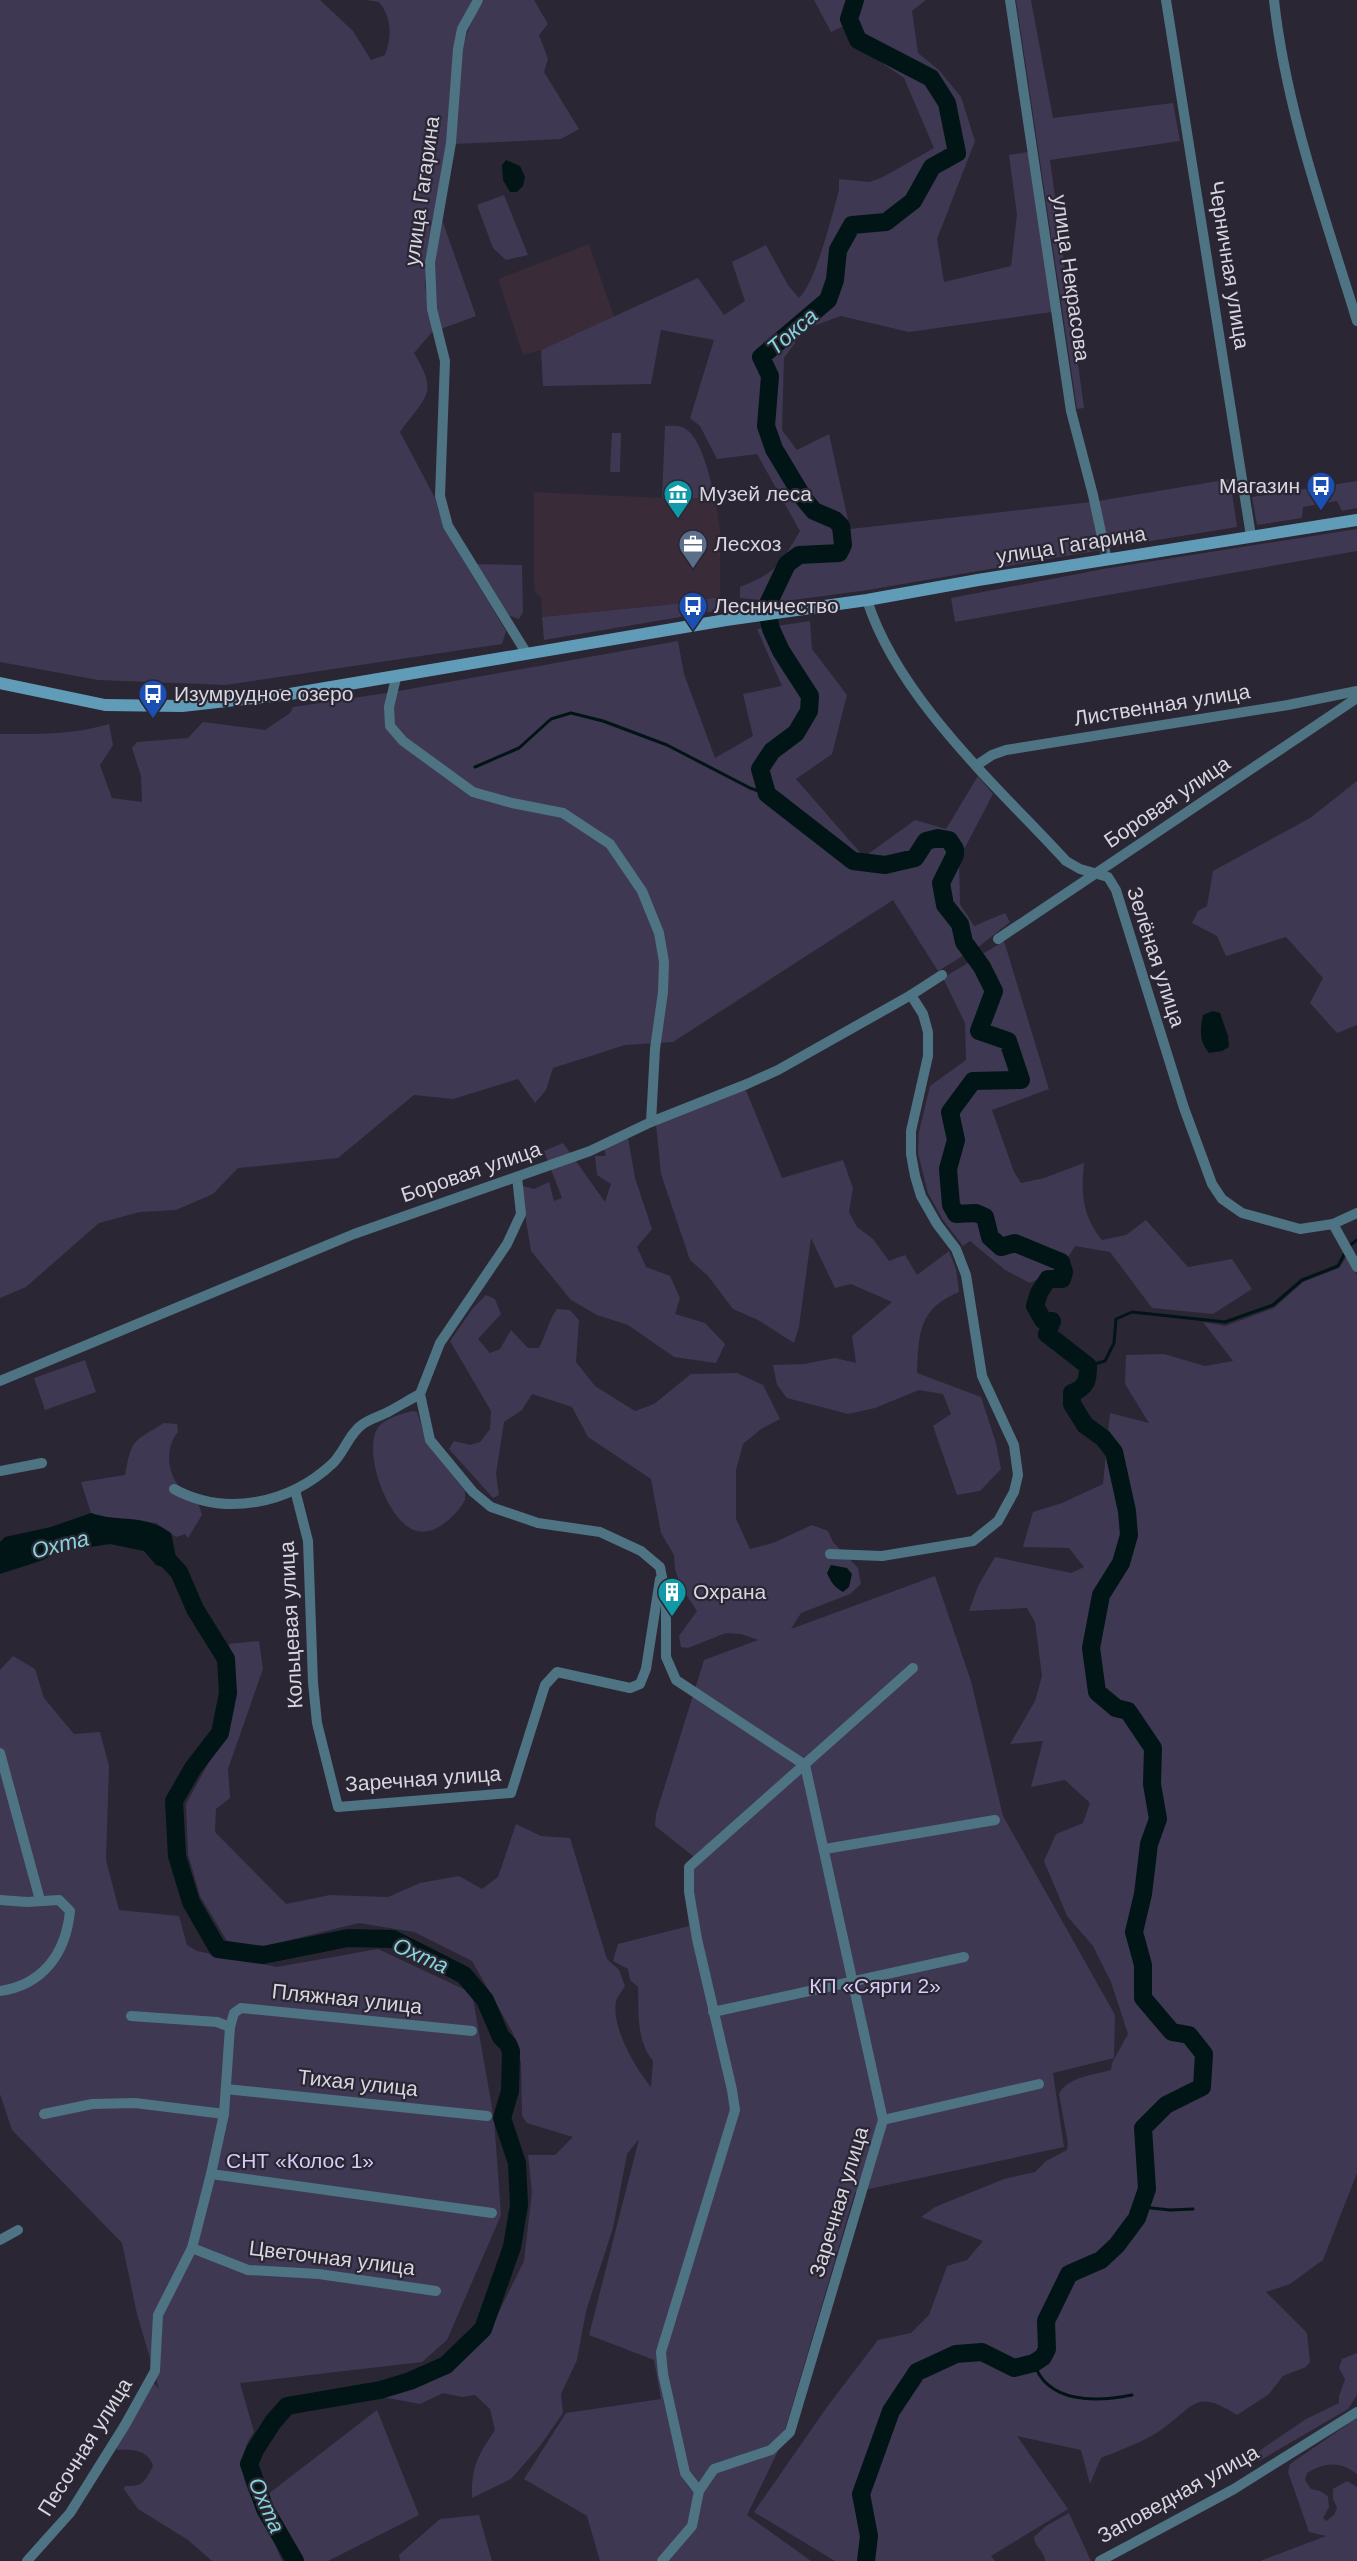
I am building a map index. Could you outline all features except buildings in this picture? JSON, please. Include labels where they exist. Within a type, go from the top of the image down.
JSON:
[{"type":"main road","name":"улица Гагарина","points":[[0,683],[105,705],[182,706],[290,694],[396,678],[756,615],[867,600],[1357,520]]},
{"type":"street","name":"улица Гагарина","points":[[478,0],[462,29],[458,49],[451,143],[430,263],[432,309],[446,361],[440,496],[448,526],[527,654]]},
{"type":"street","name":"улица Некрасова","points":[[1010,0],[1071,411],[1107,560]]},
{"type":"street","name":"Черничная улица","points":[[1166,0],[1251,536]]},
{"type":"street","points":[[1274,0],[1278,42],[1289,91],[1357,321]]},
{"type":"street","name":"Зелёная улица","points":[[867,600],[887,643],[922,704],[1065,861],[1080,869],[1108,878],[1116,890],[1184,1108],[1212,1185],[1222,1199],[1242,1213],[1300,1229],[1333,1224],[1357,1213]]},
{"type":"street","points":[[396,678],[388,707],[390,726],[403,741],[473,792],[512,803],[563,813],[610,844],[642,891],[659,933],[664,962],[663,992],[655,1049],[651,1122]]},
{"type":"street","name":"Лиственная улица","points":[[977,765],[992,754],[1006,750],[1288,705],[1357,691]]},
{"type":"street","name":"Боровая улица","points":[[998,939],[1357,698]]},
{"type":"street","name":"Боровая улица","points":[[0,1381],[354,1234],[590,1151],[651,1122],[778,1070],[942,975]]},
{"type":"street","points":[[830,1554],[882,1556],[973,1541],[998,1521],[1014,1492],[1018,1475],[1014,1445],[982,1376],[966,1275],[956,1249],[937,1224],[921,1196],[915,1176],[911,1154],[911,1131],[928,1056],[928,1032],[923,1014],[911,995]]},
{"type":"street","points":[[517,1177],[521,1214],[507,1244],[440,1343],[420,1394],[430,1440],[473,1492],[491,1507],[537,1523],[600,1532],[641,1551],[660,1567],[666,1597],[666,1657],[676,1680],[805,1765]]},
{"type":"street","points":[[1333,1224],[1357,1267]]},
{"type":"street","points":[[174,1489],[191,1498],[208,1503],[228,1504],[267,1500],[296,1490],[332,1465],[363,1423],[420,1394]]},
{"type":"street","points":[[0,1471],[42,1463]]},
{"type":"street","name":"Кольцевая улица","points":[[296,1490],[308,1541],[313,1683],[317,1723]]},
{"type":"street","name":"Заречная улица","points":[[317,1723],[338,1807],[511,1793],[545,1684],[557,1672],[630,1688],[640,1684],[646,1669],[660,1567]]},
{"type":"street","points":[[662,2561],[692,2526],[699,2491],[685,2473],[663,2374],[661,2352],[735,2110],[689,1892],[689,1866],[914,1668]]},
{"type":"street","points":[[0,1753],[40,1900]]},
{"type":"street","name":"Заречная улица","points":[[699,2491],[714,2469],[771,2450],[790,2432],[883,2120],[805,1765]]},
{"type":"street","points":[[825,1849],[994,1820]]},
{"type":"street","points":[[0,1900],[27,1902],[59,1900],[70,1911],[68,1932],[54,1961],[32,1982],[0,1991]]},
{"type":"street","points":[[713,2012],[964,1957]]},
{"type":"street","name":"Пляжная улица","points":[[230,2027],[234,2013],[241,2008],[472,2031]]},
{"type":"street","points":[[131,2016],[218,2022],[230,2027],[224,2114],[192,2248]]},
{"type":"street","points":[[883,2120],[1039,2084]]},
{"type":"street","name":"Тихая улица","points":[[226,2089],[487,2116]]},
{"type":"street","points":[[44,2114],[92,2104],[135,2103],[224,2114]]},
{"type":"street","points":[[211,2174],[492,2213]]},
{"type":"street","points":[[0,2240],[18,2230]]},
{"type":"street","name":"Цветочная улица","points":[[192,2248],[248,2270],[319,2274],[436,2291]]},
{"type":"street","name":"Песочная улица","points":[[27,2561],[70,2513],[151,2379],[156,2363],[158,2315],[192,2248]]},
{"type":"street","name":"Заповедная улица","points":[[1100,2561],[1234,2489],[1357,2412]]},
{"type":"shaded area","points":[[589,244],[614,317],[541,350],[523,355],[498,279]]},
{"type":"shaded area","points":[[534,492],[715,498],[720,530],[720,597],[665,605],[542,617],[541,597],[535,593],[534,584]]},
{"type":"green space","points":[[0,0],[320,0],[353,31],[371,60],[385,55],[390,28],[379,2],[366,0],[472,0],[458,27],[447,139],[427,262],[425,286],[433,331],[414,353],[426,378],[426,394],[400,432],[435,498],[444,529],[506,631],[502,644],[226,685],[98,680],[0,662]]},
{"type":"green space","points":[[484,0],[534,0],[548,24],[539,35],[548,59],[544,72],[579,129],[561,139],[454,144],[457,88],[462,51],[474,16]]},
{"type":"green space","points":[[814,0],[926,0],[912,11],[918,53],[939,70],[961,97],[975,141],[937,239],[944,282],[1011,266],[1017,215],[1009,155],[1028,152],[1052,312],[909,332],[841,316],[805,329],[784,358],[782,430],[797,450],[829,434],[850,529],[1091,502],[1101,550],[868,590],[778,602],[740,598],[740,587],[763,577],[777,566],[800,531],[757,454],[717,459],[700,426],[690,418],[714,340],[661,330],[651,384],[543,386],[541,350],[698,278],[724,315],[745,301],[732,262],[766,245],[788,285],[799,298],[811,278],[823,247],[839,190],[839,179],[870,182],[934,148],[904,78],[857,46],[844,26],[831,32]]},
{"type":"green space","points":[[1016,0],[1031,0],[1053,118],[1173,103],[1180,141],[1050,160],[1084,408],[1077,409]]},
{"type":"green space","points":[[504,195],[528,255],[506,260],[493,248],[477,205]]},
{"type":"green space","points":[[441,217],[476,316],[441,329],[432,286]]},
{"type":"green space","points":[[665,426],[682,427],[696,440],[715,498],[662,498]]},
{"type":"green space","points":[[612,433],[621,433],[620,472],[610,472]]},
{"type":"green space","points":[[1230,479],[1237,527],[1108,548],[1098,501]]},
{"type":"green space","points":[[1357,481],[1357,508],[1342,511],[1337,501],[1303,507],[1302,518],[1257,525],[1252,497]]},
{"type":"green space","points":[[1357,529],[1357,551],[955,622],[951,598],[1109,568]]},
{"type":"green space","points":[[475,564],[522,565],[523,612],[519,619],[505,614]]},
{"type":"green space","points":[[720,597],[716,611],[544,640],[542,617],[665,605]]},
{"type":"green space","points":[[810,621],[812,649],[847,695],[832,754],[796,779],[864,857],[915,820],[946,829],[978,776],[993,794],[959,859],[960,904],[974,926],[1005,913],[1010,922],[981,945],[938,971],[893,900],[673,1042],[625,1045],[553,1068],[546,1090],[535,1103],[518,1079],[453,1099],[414,1095],[338,1158],[238,1168],[213,1194],[176,1210],[140,1212],[99,1223],[26,1287],[0,1298],[0,734],[69,732],[109,724],[113,745],[100,765],[112,798],[142,802],[141,776],[132,748],[137,742],[188,738],[203,722],[265,730],[290,713],[293,707],[393,692],[678,641],[684,674],[715,758],[753,736],[743,694],[782,686],[757,629]]},
{"type":"green space","points":[[1357,781],[1357,1025],[1337,1033],[1310,1003],[1323,978],[1286,937],[1226,956],[1217,936],[1192,923],[1198,911],[1207,906],[1213,871],[1310,818]]},
{"type":"green space","points":[[1004,941],[1049,1089],[992,1110],[1014,1172],[1021,1183],[1044,1178],[1084,1163],[1084,1204],[1090,1222],[1102,1240],[1126,1235],[1146,1220],[1188,1267],[1232,1259],[1252,1289],[1213,1314],[1152,1308],[1110,1252],[1075,1246],[1059,1272],[1049,1273],[1030,1283],[1005,1270],[970,1241],[963,1246],[943,1220],[928,1193],[918,1153],[919,1132],[930,1086],[966,1060],[965,1023],[943,978]]},
{"type":"green space","points":[[745,1088],[782,1178],[843,1160],[853,1188],[849,1212],[857,1227],[873,1239],[889,1261],[905,1255],[917,1275],[949,1251],[956,1269],[959,1292],[935,1306],[923,1324],[917,1373],[981,1397],[996,1443],[1001,1469],[980,1491],[957,1495],[933,1426],[951,1414],[943,1394],[919,1390],[875,1408],[848,1414],[787,1398],[777,1385],[773,1365],[804,1364],[835,1358],[856,1363],[852,1336],[892,1302],[851,1284],[835,1288],[811,1238],[799,1327],[794,1343],[758,1320],[733,1309],[708,1276],[690,1260],[661,1174],[656,1124]]},
{"type":"green space","points":[[627,1132],[635,1178],[652,1229],[637,1247],[646,1267],[670,1276],[680,1298],[675,1314],[705,1323],[725,1344],[716,1363],[674,1357],[628,1325],[597,1315],[571,1300],[531,1251],[523,1203],[523,1186],[534,1189],[549,1182],[554,1201],[562,1198],[544,1151],[563,1143],[605,1202],[611,1184],[597,1175],[595,1156],[606,1156],[603,1143]]},
{"type":"green space","points":[[1347,1256],[1357,1275],[1357,2173],[1323,2260],[1290,2284],[1266,2292],[1307,2333],[1310,2362],[1306,2367],[1283,2376],[1269,2394],[1237,2415],[1212,2403],[1196,2403],[1154,2434],[1132,2446],[1101,2458],[1090,2484],[1081,2450],[1017,2436],[1068,2509],[991,2556],[995,2561],[835,2561],[754,2512],[827,2407],[878,2340],[911,2333],[929,2315],[947,2266],[967,2260],[983,2241],[921,2217],[935,2207],[1004,2179],[1035,2172],[1046,2161],[1067,2150],[1068,2144],[1059,2094],[1074,2080],[1111,2070],[1112,2063],[1128,2034],[1111,1982],[1093,1946],[1067,1916],[1044,1861],[1056,1834],[1083,1823],[1090,1803],[1065,1780],[1031,1787],[1043,1741],[1010,1744],[1035,1701],[1042,1676],[1035,1622],[1027,1608],[969,1611],[978,1586],[995,1557],[1071,1573],[1084,1567],[1069,1548],[1023,1547],[1033,1512],[1062,1503],[1103,1484],[1110,1413],[1149,1423],[1125,1384],[1126,1355],[1164,1354],[1205,1366],[1233,1361],[1203,1322],[1225,1326],[1274,1308],[1303,1282],[1339,1268]]},
{"type":"green space","name":"КП «Сярги 2»","points":[[486,1295],[495,1299],[501,1314],[478,1339],[490,1353],[500,1349],[511,1330],[528,1348],[539,1348],[557,1309],[570,1310],[579,1320],[576,1362],[595,1386],[635,1411],[654,1404],[691,1374],[737,1373],[763,1385],[780,1419],[761,1429],[743,1444],[736,1470],[736,1519],[750,1549],[773,1543],[812,1525],[828,1531],[833,1542],[858,1568],[861,1584],[850,1594],[801,1613],[791,1629],[935,1576],[971,1681],[1003,1816],[1115,2015],[1114,2058],[1053,2073],[1064,2147],[855,2192],[780,2447],[747,2515],[811,2561],[600,2561],[587,2516],[524,2479],[566,2413],[661,2399],[654,2360],[589,2335],[639,2139],[627,2154],[613,2228],[586,2311],[577,2360],[561,2394],[563,2413],[540,2446],[511,2479],[472,2498],[474,2469],[495,2430],[490,2409],[475,2395],[462,2397],[443,2393],[420,2404],[382,2397],[451,2373],[491,2328],[524,2261],[532,2192],[528,2155],[555,2155],[573,2137],[527,2123],[522,2116],[521,2063],[513,2033],[472,1961],[414,1932],[359,1923],[261,1947],[227,1941],[200,1896],[188,1854],[186,1804],[225,1733],[233,1698],[229,1644],[259,1641],[263,1669],[228,1769],[230,1798],[216,1809],[215,1832],[286,1904],[330,1895],[388,1897],[420,1883],[459,1876],[482,1889],[498,1877],[516,1824],[541,1836],[570,1838],[607,1959],[619,1970],[625,1986],[616,2002],[617,2023],[632,2059],[651,2087],[653,2061],[641,2035],[638,1987],[630,1980],[628,1969],[613,1961],[618,1944],[689,1926],[685,1881],[688,1864],[693,1856],[655,1826],[656,1814],[704,1660],[758,1640],[741,1634],[726,1633],[688,1648],[681,1647],[679,1636],[697,1611],[681,1587],[675,1569],[674,1555],[661,1533],[651,1479],[588,1437],[572,1407],[532,1394],[522,1410],[504,1422],[496,1474],[499,1495],[493,1498],[449,1449],[454,1441],[470,1445],[480,1442],[490,1429],[491,1411],[450,1341],[473,1308]]},
{"type":"green space","points":[[85,1360],[96,1392],[45,1410],[34,1378]]},
{"type":"green space","points":[[413,1411],[417,1412],[427,1443],[465,1491],[465,1500],[451,1518],[437,1528],[422,1532],[404,1524],[395,1514],[380,1486],[373,1454],[374,1440],[380,1425],[394,1417]]},
{"type":"green space","points":[[164,1423],[177,1424],[178,1432],[174,1437],[169,1456],[173,1476],[180,1487],[197,1502],[202,1515],[188,1538],[185,1534],[176,1537],[156,1523],[104,1517],[91,1513],[81,1482],[125,1475],[132,1447],[140,1438]]},
{"type":"green space","name":"СНТ «Колос 1»","points":[[13,1656],[35,1669],[44,1698],[74,1734],[100,1732],[109,1766],[106,1860],[119,1910],[179,1916],[187,1945],[197,1951],[277,1967],[378,1949],[472,1993],[494,2119],[501,2215],[447,2340],[422,2362],[240,2383],[254,2432],[243,2457],[245,2481],[282,2561],[212,2561],[188,2540],[138,2509],[124,2489],[125,2486],[135,2486],[142,2482],[153,2466],[144,2454],[134,2450],[118,2450],[116,2447],[154,2383],[159,2389],[137,2314],[122,2243],[12,2130],[0,2094],[0,1670]]},
{"type":"green space","points":[[1357,2353],[1357,2395],[1348,2409],[1259,2461],[1257,2454],[1262,2449],[1306,2419],[1339,2403],[1345,2379],[1339,2368],[1342,2359]]},
{"type":"green space","points":[[377,2410],[419,2515],[328,2561],[297,2561],[267,2495]]},
{"type":"green space","points":[[1357,2418],[1357,2474],[1345,2467],[1332,2464],[1307,2473],[1305,2480],[1311,2489],[1328,2496],[1329,2507],[1323,2518],[1326,2521],[1334,2515],[1337,2508],[1333,2499],[1333,2489],[1347,2481],[1357,2487],[1357,2561],[1260,2561],[1326,2536],[1309,2532],[1288,2472],[1290,2464]]},
{"type":"green space","points":[[1069,2513],[1091,2561],[1045,2561],[1034,2537],[1046,2526]]},
{"type":"green space","points":[[479,2515],[492,2561],[400,2561],[399,2555],[440,2519]]},
{"type":"water","points":[[506,160],[520,166],[525,177],[523,186],[517,192],[510,192],[503,180],[502,165]]},
{"type":"water","points":[[1213,1011],[1220,1013],[1228,1036],[1229,1047],[1222,1051],[1209,1053],[1202,1040],[1201,1025],[1203,1015]]},
{"type":"water","points":[[91,1513],[151,1523],[171,1533],[179,1572],[156,1565],[144,1551],[110,1544],[57,1552],[43,1560],[0,1574],[0,1542],[5,1537],[51,1527]]},
{"type":"water","points":[[831,1565],[847,1568],[852,1574],[849,1587],[843,1592],[833,1584],[827,1573]]},
{"type":"waterway","name":"Токса","points":[[855,0],[849,19],[858,40],[931,78],[947,103],[957,153],[932,167],[913,201],[886,222],[852,225],[838,250],[835,280],[828,300],[761,357],[770,376],[766,426],[774,449],[804,499],[814,511],[835,520],[841,526],[843,545],[839,553],[799,555],[787,564],[766,608],[771,629],[781,651],[810,696],[809,711],[796,733],[772,751],[760,769],[767,794],[853,861],[885,865],[915,858],[926,841],[938,838],[949,840],[955,849],[955,855],[941,883],[945,905],[960,924],[964,942],[982,967],[994,991],[979,1031],[1008,1041],[1021,1080],[973,1081],[950,1112],[956,1140],[948,1169],[951,1205],[956,1214],[976,1213],[985,1217],[990,1237],[1001,1247],[1015,1243],[1061,1262],[1064,1272],[1062,1279],[1048,1279],[1039,1293],[1035,1306],[1043,1320],[1052,1321],[1047,1334],[1088,1366],[1086,1382],[1072,1393],[1072,1404],[1085,1425],[1103,1438],[1114,1452],[1127,1511],[1129,1535],[1121,1563],[1101,1595],[1091,1648],[1097,1692],[1116,1708],[1128,1711],[1153,1748],[1152,1784],[1158,1819],[1149,1844],[1143,1894],[1134,1932],[1143,1965],[1143,1998],[1172,2032],[1189,2035],[1204,2054],[1202,2087],[1166,2105],[1143,2128],[1147,2189],[1137,2218],[1117,2245],[1101,2260],[1069,2274],[1046,2321],[1047,2349],[1043,2357],[1034,2363],[1014,2368],[982,2352],[956,2354],[917,2372],[891,2411],[861,2494],[869,2536],[866,2561]]},
{"type":"waterway","points":[[475,767],[519,748],[551,719],[571,713],[603,721],[667,745],[750,788],[767,794]]},
{"type":"waterway","points":[[1349,1246],[1357,1240]]},
{"type":"waterway","points":[[1088,1366],[1105,1361],[1114,1343],[1116,1319],[1132,1312],[1225,1322],[1273,1305],[1302,1280],[1338,1266],[1346,1251]]},
{"type":"waterway","name":"Охта","points":[[162,1554],[179,1572],[195,1609],[226,1659],[228,1693],[220,1733],[193,1768],[174,1801],[177,1856],[191,1902],[218,1949],[263,1955],[348,1938],[393,1939],[464,1975],[485,2000],[501,2037],[511,2051],[510,2091],[502,2118],[517,2163],[519,2205],[512,2247],[483,2329],[446,2365],[410,2381],[380,2390],[287,2406],[273,2422],[249,2464],[265,2509],[295,2561]]},
{"type":"waterway","points":[[1142,2207],[1170,2210],[1193,2209]]},
{"type":"waterway","points":[[1034,2363],[1041,2376],[1061,2393],[1089,2399],[1132,2395]]},
{"type":"place","name":"Магазин","points":[[1321,512]]},
{"type":"place","name":"Музей леса","points":[[678,520]]},
{"type":"place","name":"Лесхоз","points":[[693,570]]},
{"type":"place","name":"Лесничество","points":[[693,632]]},
{"type":"place","name":"Изумрудное озеро","points":[[153,720]]},
{"type":"place","name":"Охрана","points":[[672,1618]]}]
